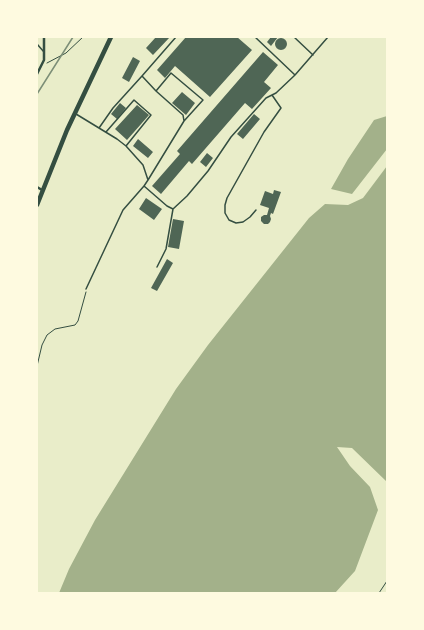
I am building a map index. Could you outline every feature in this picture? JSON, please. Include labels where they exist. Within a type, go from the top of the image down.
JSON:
[{"type":"main road","points":[[37,205],[74,114],[110,37]]},
{"type":"street","points":[[37,74],[44,60],[44,37]]},
{"type":"street","points":[[37,187],[43,190]]},
{"type":"lane","points":[[99,128],[123,96],[176,37]]},
{"type":"lane","points":[[255,37],[296,75]]},
{"type":"lane","points":[[294,37],[313,54]]},
{"type":"lane","points":[[156,267],[166,249],[173,209],[187,196],[208,171],[231,137],[266,98],[276,93],[296,75],[328,37]]},
{"type":"lane","points":[[37,44],[44,52]]},
{"type":"lane","points":[[86,289],[123,210],[144,186],[184,121],[203,100],[171,73],[156,91]]},
{"type":"lane","points":[[142,76],[182,115],[184,121]]},
{"type":"lane","points":[[256,210],[250,218],[243,222],[236,223],[229,220],[225,205],[227,198],[264,132],[281,108],[272,95]]},
{"type":"lane","points":[[106,132],[134,100],[151,115],[126,146]]},
{"type":"lane","points":[[74,114],[106,132],[126,146],[143,165],[148,180]]},
{"type":"lane","points":[[144,186],[167,206],[173,209]]},
{"type":"path","points":[[41,66],[66,53],[83,37]]},
{"type":"path","points":[[37,366],[42,344],[47,336],[55,329],[75,325],[78,321],[86,289]]},
{"type":"path","points":[[379,593],[387,582]]},
{"type":"shaded area","points":[[387,116],[387,149],[352,194],[331,189],[348,159],[374,120]]},
{"type":"shaded area","points":[[387,166],[387,482],[352,448],[337,447],[350,466],[370,487],[378,510],[355,571],[335,593],[59,593],[69,569],[95,520],[176,389],[208,345],[309,218],[325,204],[348,205],[363,198]]},
{"type":"building","points":[[156,37],[170,37],[153,55],[146,48]]},
{"type":"building","points":[[186,37],[237,37],[252,50],[210,97],[175,66],[165,78],[157,70]]},
{"type":"building","points":[[271,37],[278,37],[271,46],[267,42]]},
{"type":"building","points":[[279,38],[283,38],[287,44],[283,50],[279,50],[275,46],[275,42]]},
{"type":"building","points":[[263,52],[278,65],[264,82],[271,88],[252,109],[245,103],[192,164],[189,161],[161,194],[152,186],[180,154],[177,151]]},
{"type":"building","points":[[133,57],[140,61],[129,82],[122,78]]},
{"type":"building","points":[[182,92],[195,103],[186,115],[172,103]]},
{"type":"building","points":[[120,103],[126,108],[117,119],[111,114]]},
{"type":"building","points":[[137,105],[149,115],[127,140],[115,129]]},
{"type":"building","points":[[254,114],[260,119],[243,139],[237,134]]},
{"type":"building","points":[[138,139],[153,152],[148,158],[133,146]]},
{"type":"building","points":[[207,153],[213,158],[206,167],[200,162]]},
{"type":"building","points":[[274,190],[281,192],[273,214],[271,213],[270,222],[268,224],[264,224],[261,221],[261,217],[267,215],[269,208],[260,205],[265,191],[273,194]]},
{"type":"building","points":[[146,198],[162,209],[154,220],[139,209]]},
{"type":"building","points":[[173,219],[184,221],[179,249],[168,247]]},
{"type":"building","points":[[167,259],[173,263],[157,291],[151,288]]},
{"type":"railway","points":[[37,94],[73,37]]}]
